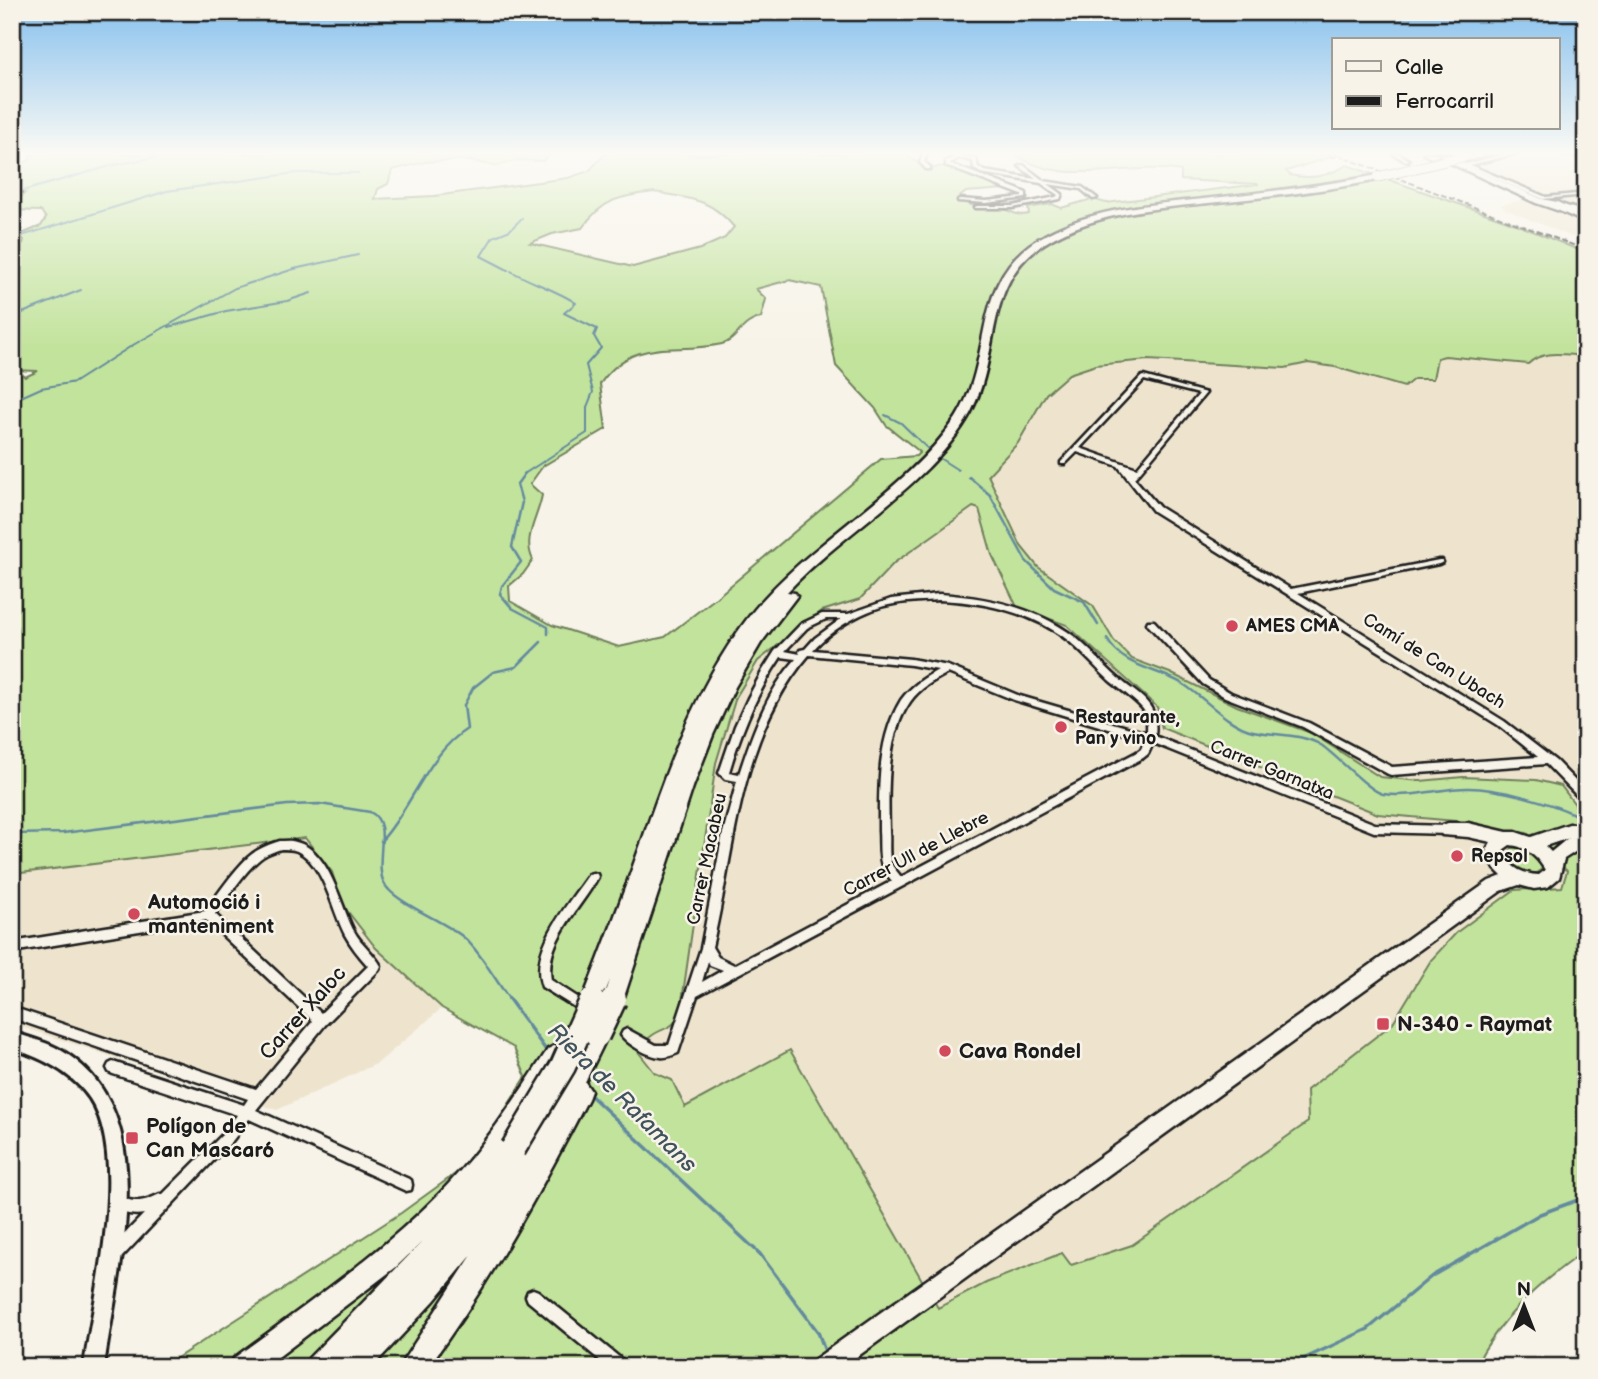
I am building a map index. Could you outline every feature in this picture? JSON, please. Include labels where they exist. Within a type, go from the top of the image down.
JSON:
[{"type":"highway","points":[[950,442],[977,388],[999,287],[1011,266],[1040,242],[1097,218]]},
{"type":"highway","points":[[412,1367],[440,1328],[593,1001],[639,933],[699,749],[735,672],[767,622],[797,587],[922,471],[950,442],[985,395],[1002,306],[1011,281],[1034,253],[1062,236],[1115,218]]},
{"type":"highway","points":[[318,1367],[361,1326],[580,1093],[597,1035],[593,1001]]},
{"type":"highway","points":[[243,1367],[386,1259],[447,1202],[518,1159]]},
{"type":"highway","points":[[353,1367],[457,1255],[518,1159]]},
{"type":"main road","points":[[1448,830],[1468,830],[1507,839],[1538,841],[1586,837]]},
{"type":"main road","points":[[1448,830],[1480,841],[1518,878]]},
{"type":"main road","points":[[1552,866],[1573,836]]},
{"type":"main road","points":[[1495,886],[1494,876],[1499,861],[1494,849],[1498,842],[1507,839]]},
{"type":"main road","points":[[823,1367],[1495,886],[1518,878],[1542,882],[1553,873],[1548,857],[1538,841]]},
{"type":"main road","points":[[12,1040],[40,1049],[64,1061],[89,1084],[100,1100],[117,1154],[117,1203],[94,1367]]},
{"type":"street","points":[[1063,463],[1143,378],[1203,393],[1131,477]]},
{"type":"street","points":[[1076,449],[1138,471]]},
{"type":"street","name":"Camí de Can Ubach","points":[[1119,464],[1161,512],[1501,723],[1548,760],[1586,799]]},
{"type":"street","points":[[1292,592],[1439,562]]},
{"type":"street","name":"Carrer Macabeu","points":[[627,1035],[658,1052],[667,1053],[674,1049],[706,948],[729,831],[743,778],[771,705],[801,654],[819,636],[848,617],[870,607],[897,600],[933,596],[977,600],[1023,613],[1073,640],[1148,708],[1151,717],[1150,738]]},
{"type":"street","name":"Carrer Macabeu","points":[[743,778],[724,773],[730,750],[748,706],[778,653],[815,618],[836,612],[848,617]]},
{"type":"street","points":[[1151,623],[1206,682],[1228,695],[1315,729],[1391,771],[1548,760]]},
{"type":"street","points":[[778,653],[801,654]]},
{"type":"street","name":"Carrer Garnatxa","points":[[801,654],[911,662],[948,669],[1017,698],[1150,738],[1374,828],[1448,830]]},
{"type":"street","points":[[900,883],[890,873],[886,862],[883,785],[889,746],[897,720],[908,699],[930,676],[948,669]]},
{"type":"street","name":"Carrer Ull de Llebre","points":[[691,993],[1140,755],[1147,751],[1150,738]]},
{"type":"street","name":"Camí de Can Ubach","points":[[1573,784],[1586,791]]},
{"type":"street","points":[[1573,836],[1586,822]]},
{"type":"street","name":"Carrer Xaloc","points":[[109,1262],[229,1136],[258,1096],[321,1021],[375,966],[359,949],[348,930],[328,878],[309,853],[292,846],[281,846],[259,854],[208,915]]},
{"type":"street","points":[[593,877],[551,945],[542,967],[546,983],[593,1001]]},
{"type":"street","points":[[12,947],[208,915],[321,1021]]},
{"type":"street","name":"Carrer Macabeu","points":[[706,948],[714,961],[734,970]]},
{"type":"street","points":[[12,1012],[258,1096]]},
{"type":"street","points":[[113,1068],[247,1112],[406,1185]]},
{"type":"street","name":"Carrer Xaloc","points":[[117,1203],[127,1209],[151,1207],[173,1193]]},
{"type":"street","points":[[533,1296],[620,1367]]},
{"type":"shaded area","points":[[1527,218],[1586,218],[1586,243]]},
{"type":"shaded area","points":[[1445,356],[1527,364],[1536,356],[1586,356],[1586,817],[1572,797],[1536,780],[1463,777],[1420,781],[1380,777],[1311,733],[1237,706],[1170,673],[1132,659],[1114,641],[1093,606],[1038,567],[1021,546],[988,475],[1018,443],[1046,394],[1079,369],[1148,360],[1308,363],[1335,366],[1404,387],[1419,378],[1437,358]]},
{"type":"shaded area","points":[[973,507],[979,509],[992,555],[1017,607],[1067,625],[1157,707],[1162,720],[1455,821],[1486,830],[1527,833],[1567,871],[1562,887],[1514,890],[1431,960],[1392,1024],[1307,1090],[1308,1122],[1132,1246],[1070,1265],[1062,1253],[986,1283],[937,1308],[814,1090],[685,1107],[672,1080],[655,1073],[636,1049],[657,1031],[666,1030],[673,1025],[680,1015],[716,763],[736,697],[758,661],[822,611],[860,599],[894,563]]},
{"type":"shaded area","points":[[305,838],[332,872],[342,904],[376,948],[442,1008],[378,1063],[277,1110],[12,1024],[12,874]]},
{"type":"green space","points":[[46,218],[590,218],[582,228],[552,234],[530,243],[633,267],[700,249],[725,238],[734,227],[726,218],[1500,218],[1586,253],[1586,356],[1547,355],[1528,364],[1445,356],[1437,358],[1433,379],[1414,379],[1404,387],[1335,367],[1308,363],[1285,368],[1148,360],[1096,365],[1069,374],[1046,394],[1018,443],[988,475],[1021,546],[1038,567],[1093,606],[1114,641],[1132,659],[1170,673],[1237,706],[1311,733],[1380,777],[1420,781],[1463,777],[1536,780],[1561,786],[1586,819],[1586,1250],[1553,1274],[1523,1302],[1496,1332],[1475,1367],[163,1367],[401,1213],[459,1171],[496,1124],[526,1077],[514,1048],[442,1008],[376,948],[342,904],[332,872],[305,838],[12,874],[12,372],[21,373],[25,377],[38,371],[12,370],[12,324],[17,317],[12,317],[12,249],[23,244],[24,240],[19,235],[41,226]],"holes":[[[789,280],[821,287],[836,366],[875,408],[886,425],[920,452],[916,456],[881,459],[717,597],[665,637],[619,647],[552,625],[510,601],[509,586],[523,574],[533,560],[530,536],[542,495],[530,484],[543,466],[606,429],[600,384],[613,369],[641,353],[727,342],[749,323],[761,318],[766,299],[756,289]],[[973,507],[979,509],[992,555],[1017,607],[1067,625],[1157,707],[1162,728],[1378,814],[1455,821],[1486,830],[1527,833],[1567,871],[1562,887],[1514,890],[1457,932],[1431,960],[1392,1024],[1307,1090],[1308,1122],[1132,1245],[1071,1265],[1062,1253],[986,1283],[938,1308],[790,1050],[685,1107],[672,1080],[655,1073],[636,1049],[671,1025],[680,1015],[716,763],[736,697],[758,661],[822,611],[860,599],[894,563]]]},
{"type":"green space","points":[[1512,848],[1532,853],[1542,869],[1531,873],[1518,869],[1508,854]]},
{"type":"waterway","points":[[12,239],[79,218]]},
{"type":"waterway","points":[[508,270],[481,256],[493,237],[510,230],[522,218]]},
{"type":"waterway","points":[[12,401],[41,388],[75,382],[133,345],[235,288],[294,269],[358,255]]},
{"type":"waterway","points":[[511,271],[576,303],[564,313],[597,329],[594,336],[601,348],[586,365],[593,392],[587,407],[587,433],[525,474]]},
{"type":"waterway","points":[[12,317],[81,290]]},
{"type":"waterway","points":[[169,327],[226,311],[287,301],[311,293]]},
{"type":"waterway","points":[[885,415],[901,423],[931,452]]},
{"type":"waterway","points":[[936,456],[958,470]]},
{"type":"waterway","points":[[525,474],[517,484],[522,502],[512,547],[521,562],[502,586],[500,594],[512,608],[548,627],[548,634]]},
{"type":"waterway","points":[[969,477],[990,495],[1026,561],[1054,588],[1084,602],[1098,625]]},
{"type":"waterway","points":[[1107,639],[1114,649],[1131,662],[1183,684],[1243,728],[1305,738],[1321,745],[1377,792],[1405,795],[1457,788],[1494,790],[1552,805],[1576,815]]},
{"type":"waterway","points":[[382,840],[441,752],[467,729],[464,705],[473,688],[493,672],[516,667],[541,642]]},
{"type":"waterway","name":"Riera de Rafamans","points":[[12,834],[63,833],[287,805],[320,804],[370,812],[381,827],[382,840]]},
{"type":"waterway","name":"Riera de Rafamans","points":[[382,840],[381,871],[389,890],[468,941],[510,1000]]},
{"type":"waterway","name":"Riera de Rafamans","points":[[509,999],[548,1053]]},
{"type":"waterway","name":"Riera de Rafamans","points":[[587,1092],[760,1254],[818,1332],[826,1354]]},
{"type":"waterway","points":[[1286,1367],[1368,1329],[1432,1276],[1540,1214],[1586,1197]]},
{"type":"tunnel","points":[[605,1021],[627,1035]]},
{"type":"railway","points":[[1503,218],[1586,250]]},
{"type":"place","name":"AMES CMA","points":[[1232,626]]},
{"type":"place","name":"Restaurante, Pan y vino","points":[[1061,727]]},
{"type":"place","name":"Repsol","points":[[1457,856]]},
{"type":"place","name":"Automoció i manteniment","points":[[134,914]]},
{"type":"place","name":"N-340 - Raymat","points":[[1383,1024]]},
{"type":"place","name":"Cava Rondel","points":[[945,1051]]},
{"type":"place","name":"Polígon de Can Mascaró","points":[[132,1138]]}]
